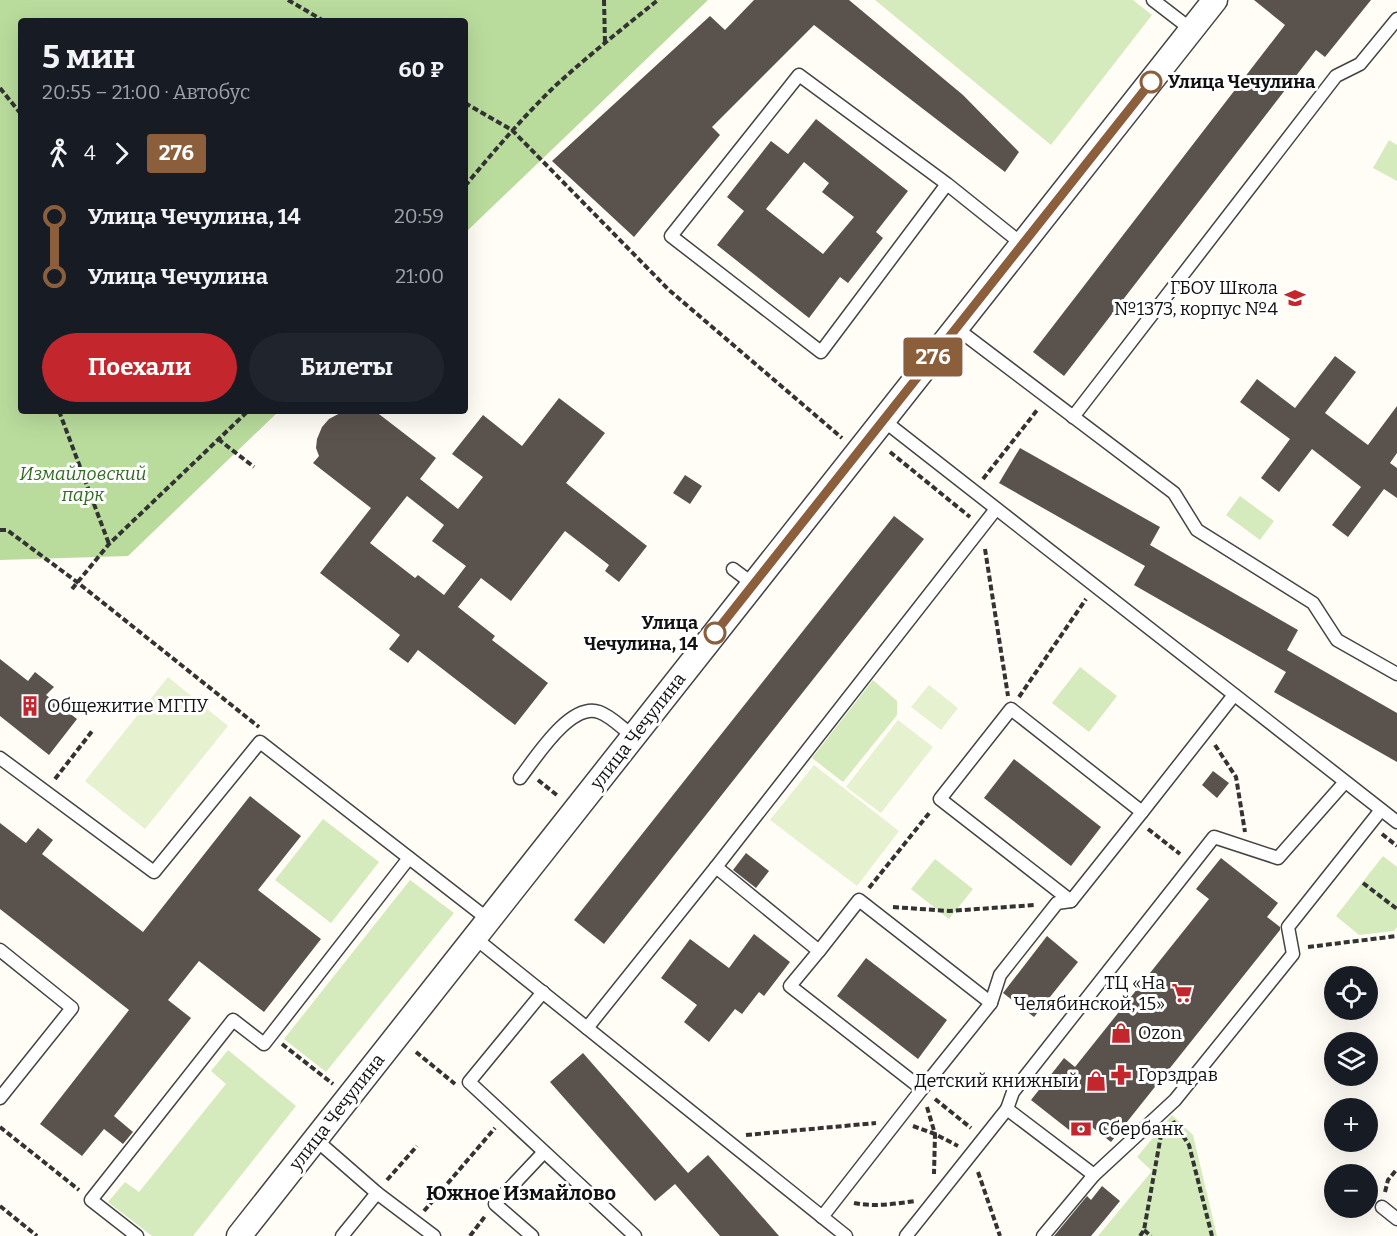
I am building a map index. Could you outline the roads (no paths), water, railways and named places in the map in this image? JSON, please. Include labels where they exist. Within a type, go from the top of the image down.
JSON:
[{"type":"street","name":"улица Чечулина","points":[[239,1236],[1215,0]]},
{"type":"lane","points":[[1155,1],[1192,30]]},
{"type":"lane","points":[[1073,417],[1336,76],[1360,64],[1397,18]]},
{"type":"lane","points":[[947,184],[820,352],[671,236],[799,75],[947,184],[1022,244]]},
{"type":"lane","points":[[956,328],[1174,493],[1197,530],[1312,603],[1337,640],[1397,674]]},
{"type":"lane","points":[[883,420],[1397,822]]},
{"type":"lane","points":[[587,1028],[716,867],[996,508]]},
{"type":"lane","points":[[733,569],[753,584]]},
{"type":"lane","points":[[822,1216],[991,1003],[1000,975],[1057,903],[1071,901],[1234,695]]},
{"type":"lane","points":[[1071,901],[940,799],[1011,709],[1139,816]]},
{"type":"lane","points":[[523,774],[561,726],[588,710],[600,712],[633,736]]},
{"type":"lane","points":[[0,758],[154,872],[260,742],[409,858],[543,992],[846,1236]]},
{"type":"lane","points":[[906,1236],[1007,1109],[1013,1092],[1214,837],[1278,858],[1346,782]]},
{"type":"lane","points":[[1043,1236],[1094,1175],[1166,1111],[1293,954],[1288,927],[1381,810]]},
{"type":"lane","points":[[137,1236],[91,1200],[233,1020],[264,1044],[409,858]]},
{"type":"lane","points":[[716,867],[819,951]]},
{"type":"lane","points":[[922,1089],[790,986],[862,902],[991,1003]]},
{"type":"lane","points":[[0,950],[72,1008],[0,1098]]},
{"type":"lane","points":[[543,992],[469,1082],[635,1236]]},
{"type":"lane","points":[[1007,1109],[1094,1175]]},
{"type":"lane","points":[[315,1139],[377,1192],[434,1236]]},
{"type":"lane","points":[[532,1236],[495,1204],[544,1152]]},
{"type":"lane","points":[[342,1236],[377,1192]]},
{"type":"lane","points":[[1382,1207],[1397,1219]]},
{"type":"place","name":"Улица Чечулина","points":[[1151,82]]},
{"type":"place","name":"ГБОУ Школа №1373, корпус №4","points":[[1295,298]]},
{"type":"place","name":"Улица Чечулина, 14","points":[[715,633]]},
{"type":"place","name":"Общежитие МГПУ","points":[[30,706]]},
{"type":"place","name":"ТЦ «На Челябинской, 15»","points":[[1182,993]]},
{"type":"place","name":"Ozon","points":[[1121,1033]]},
{"type":"place","name":"Горздрав","points":[[1121,1075]]},
{"type":"place","name":"Детский книжный","points":[[1096,1081]]},
{"type":"place","name":"Сбербанк","points":[[1081,1129]]},
{"type":"district","name":"Южное Измайлово","points":[[521,1193]]},
{"type":"park label","name":"Измайловский парк","points":[[83,484]]}]
